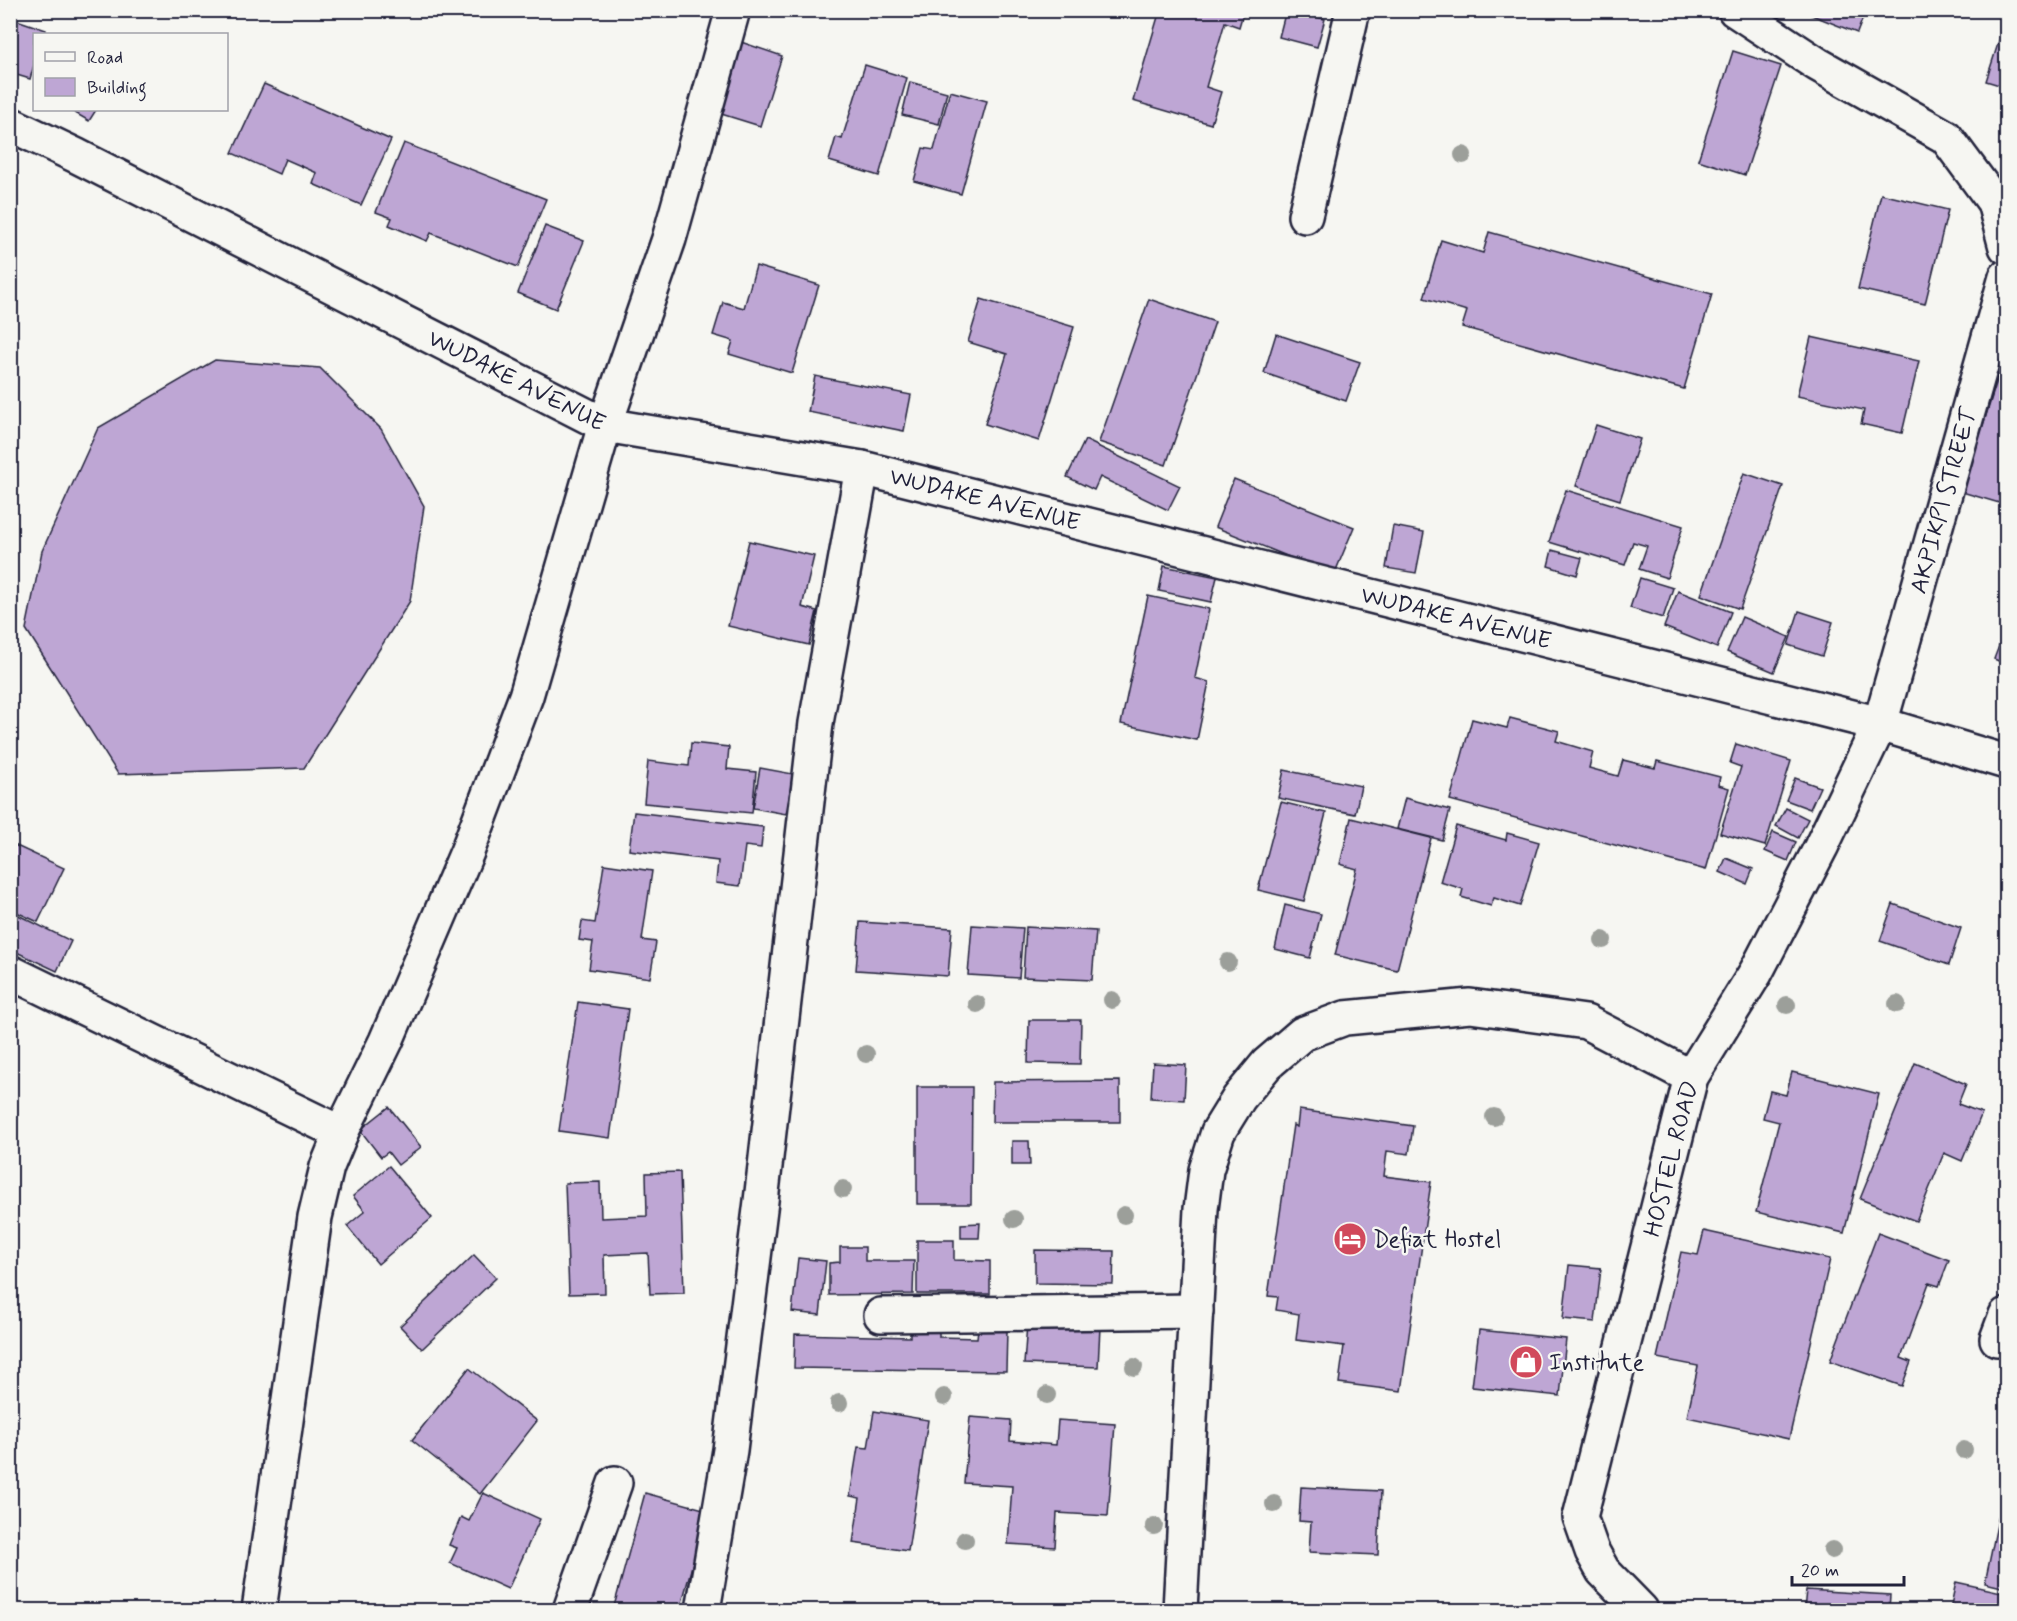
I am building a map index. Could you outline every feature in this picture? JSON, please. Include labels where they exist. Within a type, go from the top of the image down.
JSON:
[{"type":"street","points":[[259,1611],[315,1217],[327,1167],[386,1041],[467,852],[526,696],[605,425],[669,239],[733,10]]},
{"type":"street","points":[[1305,216],[1353,10]]},
{"type":"street","points":[[1735,10],[1817,64],[1947,137],[1994,202],[2007,247]]},
{"type":"street","name":"WUDAKE AVENUE","points":[[10,124],[605,425],[862,468],[1880,724],[2007,762]]},
{"type":"street","name":"AKPIKPI STREET","points":[[1880,724],[2007,277]]},
{"type":"street","points":[[703,1611],[730,1450],[816,723],[862,468]]},
{"type":"street","name":"HOSTEL ROAD","points":[[1641,1611],[1603,1571],[1592,1551],[1580,1517],[1691,1077],[1756,972],[1880,724]]},
{"type":"street","points":[[10,972],[341,1133]]},
{"type":"street","points":[[1180,1611],[1202,1199],[1206,1170],[1218,1132],[1239,1098],[1267,1064],[1302,1034],[1345,1018],[1470,1006],[1586,1022],[1691,1077]]},
{"type":"street","points":[[881,1315],[1196,1311]]},
{"type":"street","points":[[570,1611],[615,1483]]},
{"type":"building","points":[[1160,10],[1244,10],[1239,27],[1225,22],[1206,87],[1221,92],[1211,124],[1133,101]]},
{"type":"building","points":[[1286,10],[1325,19],[1317,47],[1279,37]]},
{"type":"building","points":[[1799,10],[1866,10],[1857,33]]},
{"type":"building","points":[[11,18],[46,30],[45,33],[33,33],[33,68],[30,79],[10,73]]},
{"type":"building","points":[[2006,19],[2006,87],[1986,81]]},
{"type":"building","points":[[741,42],[782,56],[760,126],[718,113]]},
{"type":"building","points":[[1733,51],[1781,66],[1745,175],[1698,160]]},
{"type":"building","points":[[865,65],[907,78],[879,176],[829,161],[836,137],[842,139]]},
{"type":"building","points":[[910,82],[947,92],[939,124],[902,115]]},
{"type":"building","points":[[264,84],[391,140],[361,205],[313,184],[317,173],[285,159],[279,174],[232,153]]},
{"type":"building","points":[[950,91],[987,101],[961,194],[914,181],[923,148],[934,150]]},
{"type":"building","points":[[72,111],[95,111],[89,121]]},
{"type":"building","points":[[404,143],[546,199],[518,267],[431,233],[427,241],[389,225],[392,218],[376,212]]},
{"type":"building","points":[[1881,194],[1948,210],[1925,304],[1858,289]]},
{"type":"building","points":[[545,226],[584,241],[556,309],[518,293]]},
{"type":"building","points":[[1489,232],[1712,294],[1684,389],[1462,327],[1467,311],[1424,298],[1441,240],[1483,253]]},
{"type":"building","points":[[756,266],[819,285],[792,373],[729,354],[733,341],[713,335],[723,302],[744,308]]},
{"type":"building","points":[[981,299],[1074,327],[1039,441],[985,424],[1007,354],[968,342]]},
{"type":"building","points":[[1149,299],[1215,322],[1166,465],[1099,442]]},
{"type":"building","points":[[1276,334],[1360,362],[1346,401],[1264,373]]},
{"type":"building","points":[[1811,337],[1919,361],[1902,433],[1861,424],[1864,410],[1797,396]]},
{"type":"building","points":[[2006,356],[2006,505],[1962,492]]},
{"type":"building","points":[[215,360],[320,368],[381,429],[424,506],[410,601],[304,768],[118,774],[26,629],[42,551],[98,428]]},
{"type":"building","points":[[815,376],[911,395],[904,431],[808,412]]},
{"type":"building","points":[[1596,425],[1640,439],[1620,500],[1576,486]]},
{"type":"building","points":[[1085,440],[1180,486],[1168,510],[1100,477],[1094,490],[1067,477]]},
{"type":"building","points":[[1744,473],[1783,486],[1740,609],[1701,595]]},
{"type":"building","points":[[1234,479],[1354,527],[1334,575],[1215,527]]},
{"type":"building","points":[[1566,490],[1683,526],[1667,578],[1639,569],[1647,546],[1633,542],[1625,565],[1549,542]]},
{"type":"building","points":[[1393,526],[1424,532],[1416,573],[1386,568]]},
{"type":"building","points":[[749,541],[814,556],[802,607],[817,611],[809,645],[728,626]]},
{"type":"building","points":[[1552,550],[1582,558],[1577,575],[1548,566]]},
{"type":"building","points":[[1164,566],[1217,577],[1211,602],[1159,591]]},
{"type":"building","points":[[1640,578],[1673,588],[1663,618],[1630,608]]},
{"type":"building","points":[[1678,591],[1731,612],[1717,648],[1664,627]]},
{"type":"building","points":[[1148,596],[1209,609],[1195,678],[1209,682],[1197,740],[1121,724]]},
{"type":"building","points":[[1799,611],[1833,622],[1822,656],[1788,645]]},
{"type":"building","points":[[1742,617],[1789,637],[1774,672],[1727,652]]},
{"type":"building","points":[[2006,631],[2006,664],[1994,659]]},
{"type":"building","points":[[1510,718],[1559,731],[1556,741],[1593,752],[1589,768],[1618,776],[1623,760],[1655,768],[1657,761],[1720,777],[1718,785],[1729,788],[1706,870],[1450,800],[1472,719],[1507,728]]},
{"type":"building","points":[[691,743],[729,747],[727,769],[756,772],[752,813],[644,803],[648,761],[689,766]]},
{"type":"building","points":[[1736,744],[1791,761],[1765,846],[1720,833],[1741,767],[1730,763]]},
{"type":"building","points":[[760,768],[793,774],[786,814],[753,808]]},
{"type":"building","points":[[1284,770],[1361,786],[1355,814],[1278,798]]},
{"type":"building","points":[[1795,778],[1820,787],[1810,809],[1786,800]]},
{"type":"building","points":[[1405,798],[1450,810],[1442,840],[1397,829]]},
{"type":"building","points":[[1281,802],[1326,813],[1304,901],[1258,890]]},
{"type":"building","points":[[1786,808],[1808,819],[1798,838],[1776,826]]},
{"type":"building","points":[[634,812],[763,827],[761,848],[745,846],[740,886],[716,883],[718,861],[629,850]]},
{"type":"building","points":[[1351,818],[1431,838],[1397,970],[1335,955],[1357,869],[1340,864]]},
{"type":"building","points":[[1456,826],[1506,840],[1507,833],[1539,842],[1520,906],[1494,898],[1491,906],[1461,897],[1463,889],[1440,882]]},
{"type":"building","points":[[1773,832],[1796,842],[1788,861],[1765,851]]},
{"type":"building","points":[[10,843],[64,868],[38,922],[10,909]]},
{"type":"building","points":[[1726,858],[1753,869],[1747,884],[1720,872]]},
{"type":"building","points":[[604,864],[652,871],[642,940],[656,942],[650,978],[589,969],[593,942],[579,940],[582,921],[595,923]]},
{"type":"building","points":[[1893,904],[1961,928],[1949,965],[1880,941]]},
{"type":"building","points":[[1285,905],[1321,914],[1310,958],[1275,949]]},
{"type":"building","points":[[10,911],[71,941],[57,971],[10,949]]},
{"type":"building","points":[[860,922],[952,928],[948,976],[856,970]]},
{"type":"building","points":[[972,925],[1023,928],[1019,978],[968,975]]},
{"type":"building","points":[[1026,927],[1096,931],[1092,980],[1023,977]]},
{"type":"building","points":[[578,1002],[628,1009],[610,1138],[559,1131]]},
{"type":"building","points":[[1029,1020],[1081,1020],[1080,1064],[1028,1063]]},
{"type":"building","points":[[1153,1063],[1186,1065],[1184,1100],[1151,1098]]},
{"type":"building","points":[[1915,1063],[1966,1084],[1958,1104],[1982,1113],[1962,1161],[1944,1153],[1916,1221],[1860,1199]]},
{"type":"building","points":[[1792,1072],[1879,1094],[1844,1233],[1756,1212],[1779,1122],[1763,1118],[1770,1091],[1786,1095]]},
{"type":"building","points":[[1120,1081],[1120,1122],[992,1122],[993,1082]]},
{"type":"building","points":[[917,1087],[972,1087],[971,1204],[917,1204]]},
{"type":"building","points":[[389,1107],[421,1147],[398,1165],[388,1152],[381,1157],[360,1130]]},
{"type":"building","name":"Defiat Hostel","points":[[1299,1110],[1413,1126],[1409,1154],[1387,1151],[1384,1176],[1431,1182],[1401,1391],[1339,1383],[1344,1346],[1296,1340],[1299,1314],[1276,1310],[1278,1297],[1268,1296],[1293,1125],[1297,1127]]},
{"type":"building","points":[[1012,1141],[1029,1141],[1030,1165],[1012,1165]]},
{"type":"building","points":[[389,1166],[432,1218],[378,1264],[347,1226],[365,1211],[353,1196]]},
{"type":"building","points":[[680,1172],[684,1293],[650,1294],[648,1253],[604,1255],[605,1293],[569,1294],[565,1183],[600,1182],[601,1218],[647,1216],[646,1173]]},
{"type":"building","points":[[980,1223],[979,1238],[961,1238],[961,1224]]},
{"type":"building","points":[[1704,1231],[1830,1259],[1789,1439],[1687,1417],[1698,1366],[1657,1358],[1681,1252],[1698,1255]]},
{"type":"building","points":[[1878,1233],[1949,1260],[1939,1286],[1929,1283],[1901,1358],[1911,1362],[1902,1386],[1830,1361]]},
{"type":"building","points":[[917,1240],[954,1240],[954,1260],[990,1261],[990,1294],[917,1294]]},
{"type":"building","points":[[840,1247],[865,1247],[865,1261],[914,1261],[913,1294],[829,1295],[829,1263],[840,1262]]},
{"type":"building","points":[[1035,1250],[1114,1251],[1113,1284],[1035,1283]]},
{"type":"building","points":[[474,1255],[496,1278],[422,1349],[400,1326]]},
{"type":"building","points":[[798,1258],[826,1261],[820,1315],[792,1312]]},
{"type":"building","points":[[1569,1265],[1601,1268],[1595,1322],[1563,1319]]},
{"type":"building","points":[[1027,1324],[1100,1327],[1098,1367],[1024,1364]]},
{"type":"building","points":[[978,1329],[1007,1330],[1006,1371],[794,1368],[795,1334],[910,1337],[910,1330],[939,1331],[939,1337],[977,1338]]},
{"type":"building","points":[[1479,1330],[1566,1339],[1560,1396],[1472,1387]]},
{"type":"building","points":[[469,1368],[537,1421],[480,1494],[412,1440]]},
{"type":"building","points":[[874,1411],[928,1420],[908,1551],[853,1543],[860,1498],[850,1496],[858,1447],[868,1448]]},
{"type":"building","points":[[970,1417],[1011,1420],[1010,1441],[1056,1445],[1058,1420],[1115,1424],[1108,1516],[1057,1513],[1055,1547],[1008,1544],[1012,1486],[964,1483]]},
{"type":"building","points":[[2006,1481],[2006,1588],[1985,1583]]},
{"type":"building","points":[[1301,1487],[1381,1491],[1378,1555],[1309,1552],[1311,1522],[1299,1521]]},
{"type":"building","points":[[483,1493],[540,1519],[508,1589],[450,1563],[457,1548],[449,1545],[461,1517],[469,1521]]},
{"type":"building","points":[[645,1493],[707,1510],[680,1610],[613,1610]]},
{"type":"building","points":[[1956,1582],[2006,1593],[2006,1610],[1950,1610]]},
{"type":"building","points":[[1806,1590],[1890,1595],[1889,1610],[1804,1610]]},
{"type":"place","name":"Defiat Hostel","points":[[1350,1239]]},
{"type":"place","name":"Institute","points":[[1526,1362]]}]
